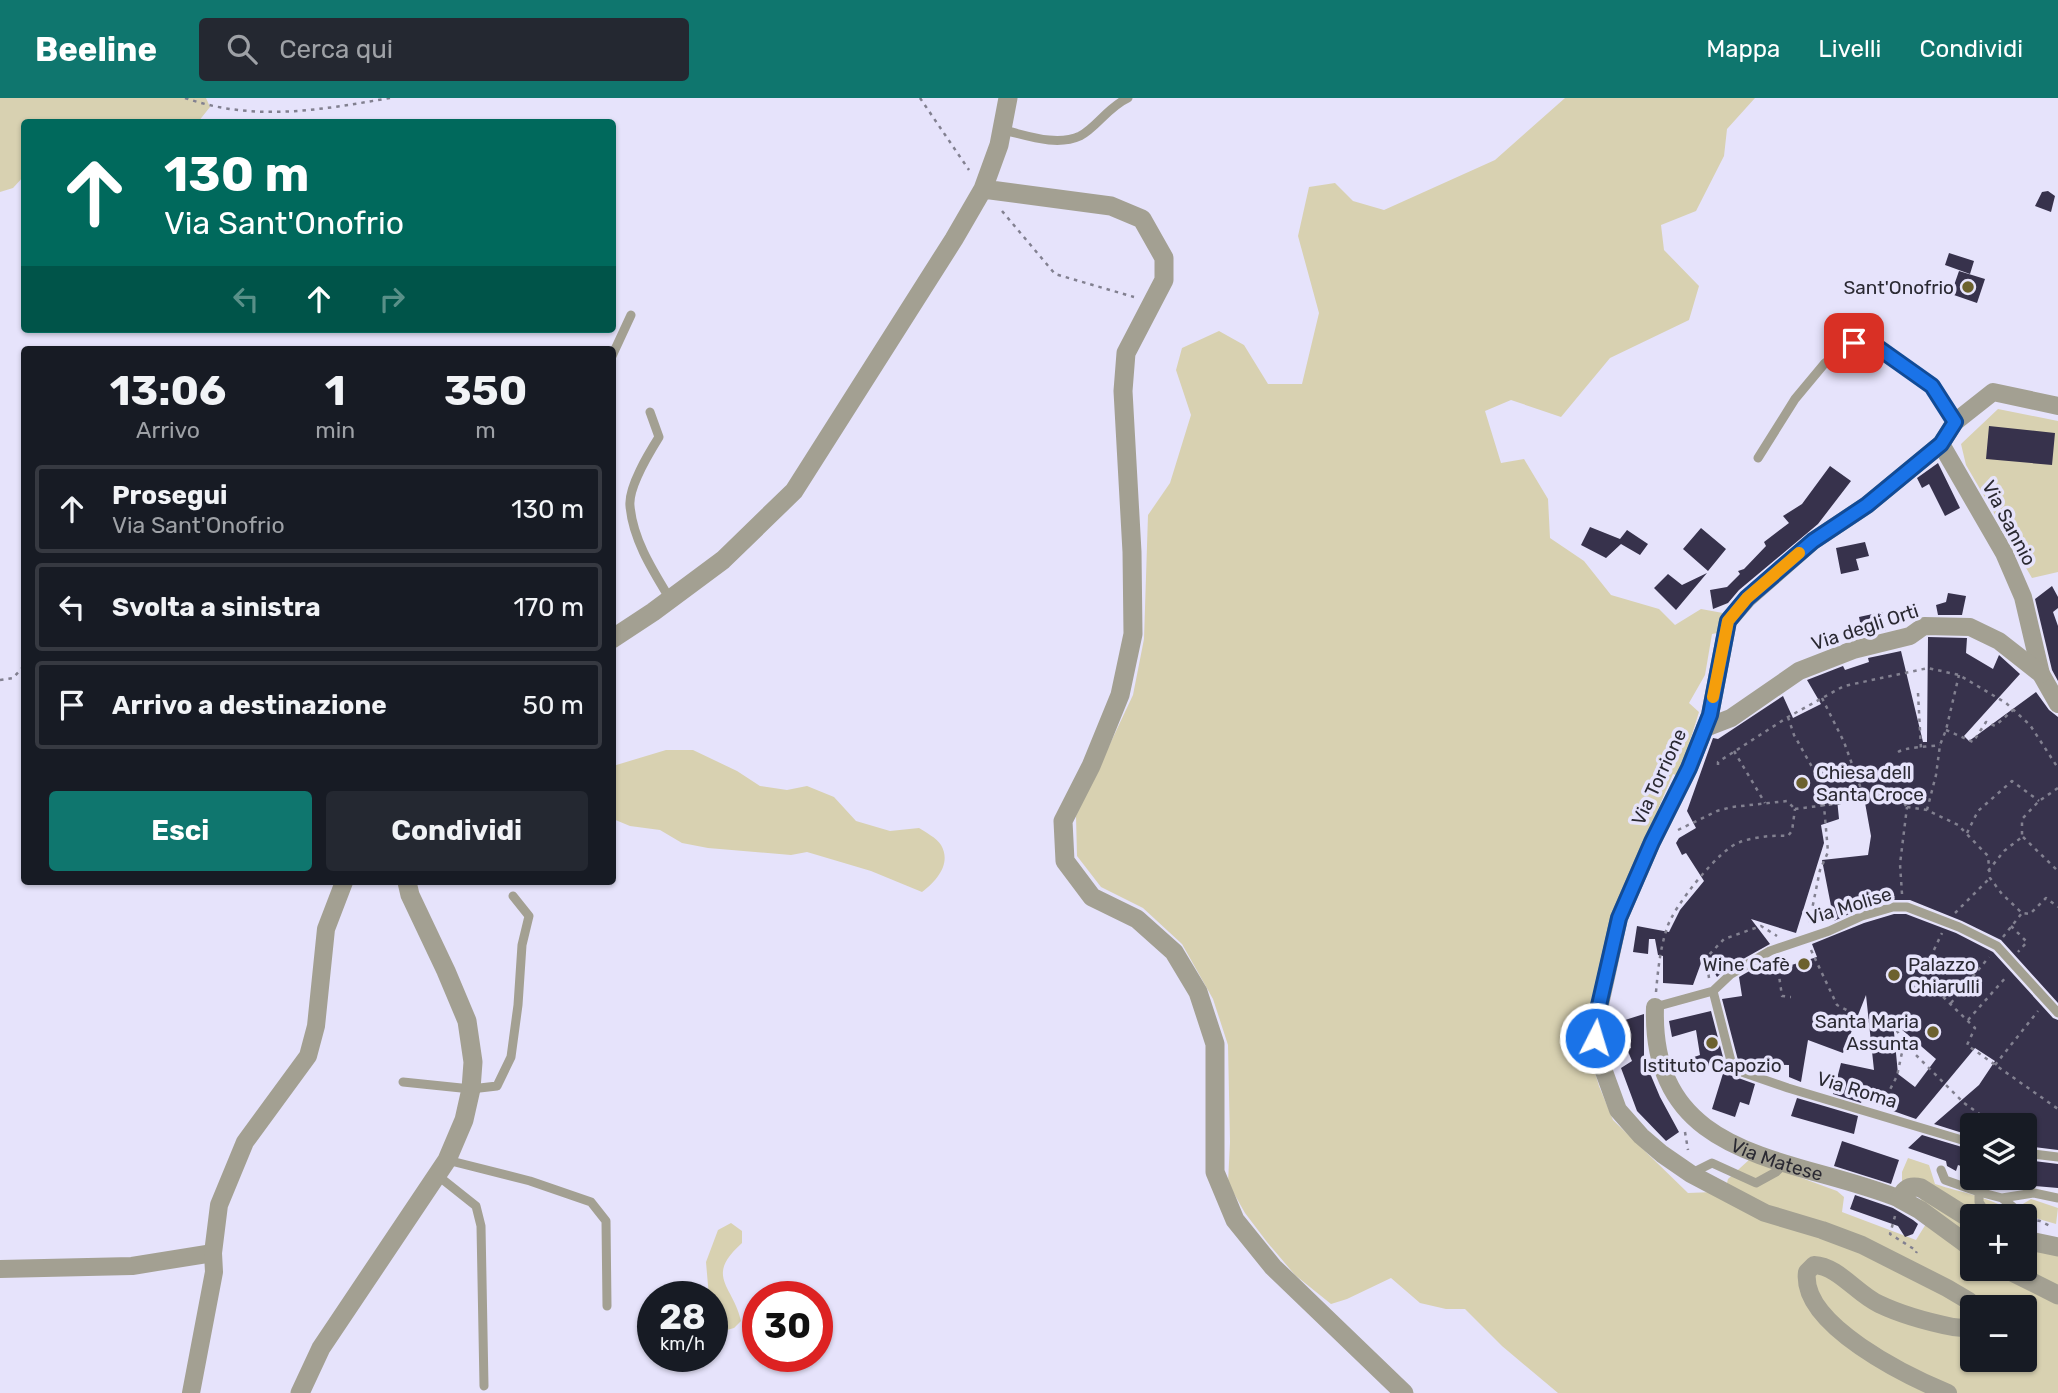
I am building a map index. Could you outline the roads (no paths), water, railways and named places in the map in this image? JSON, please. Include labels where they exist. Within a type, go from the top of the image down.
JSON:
[{"type":"street","points":[[616,636],[723,560],[794,491],[983,189],[1003,130],[1008,98]]},
{"type":"street","points":[[983,189],[1111,206],[1142,219],[1164,258],[1164,280],[1126,353],[1123,391],[1132,552],[1133,634],[1120,695],[1091,766],[1063,821],[1065,862],[1092,897],[1137,919],[1174,953],[1198,992],[1215,1044],[1215,1172],[1235,1220],[1273,1267],[1404,1393]]},
{"type":"street","name":"Via Torrione","points":[[1960,1296],[1861,1245],[1765,1213],[1691,1174],[1646,1141],[1621,1114],[1610,1090],[1595,1038],[1597,1014],[1619,918],[1652,842],[1689,768],[1710,715],[1728,621],[1747,598],[1813,541],[1867,505],[1941,444],[1955,422],[1993,392],[2058,406]]},
{"type":"street","name":"Via Sannio","points":[[1941,444],[2004,553],[2023,597],[2041,674],[2058,704]]},
{"type":"street","name":"Via degli Orti","points":[[1705,728],[1731,718],[1799,671],[1853,650],[1910,635],[1924,626],[1970,627],[1999,641],[2041,674]]},
{"type":"street","points":[[191,1393],[214,1272],[213,1253],[219,1205],[245,1142],[308,1056],[316,1026],[326,929],[343,885]]},
{"type":"street","points":[[300,1393],[321,1348],[442,1168],[464,1120],[471,1088],[473,1062],[467,1021],[408,885]]},
{"type":"street","name":"Via Matese","points":[[1655,1007],[1662,1070],[1674,1093],[1705,1127],[1724,1140],[1783,1165],[1900,1199],[1960,1239]]},
{"type":"street","points":[[1900,1199],[1907,1188],[1913,1186],[1921,1188],[1960,1212]]},
{"type":"street","points":[[2037,1243],[2058,1247]]},
{"type":"street","points":[[0,1269],[132,1266],[213,1253]]},
{"type":"street","points":[[1948,1393],[1904,1373],[1845,1336],[1819,1308],[1807,1283],[1807,1272],[1814,1265],[1825,1267],[1862,1294],[1889,1308],[1960,1328]]},
{"type":"street","points":[[2030,1281],[2058,1295]]},
{"type":"lane","points":[[1003,130],[1051,141],[1079,136],[1117,103],[1128,98]]},
{"type":"lane","points":[[616,347],[631,315]]},
{"type":"lane","points":[[1758,458],[1795,399],[1825,363],[1854,343],[1877,347],[1932,386],[1955,422]]},
{"type":"lane","points":[[650,412],[659,437],[641,465],[629,504],[643,557],[670,600]]},
{"type":"lane","points":[[403,1082],[471,1088],[497,1086],[511,1057],[522,945],[529,916],[513,896]]},
{"type":"lane","name":"Via Molise","points":[[1713,991],[1731,974],[1770,951],[1863,916],[1893,907],[1907,907],[1959,927],[1997,946],[2058,1013]]},
{"type":"lane","points":[[1655,1007],[1713,991]]},
{"type":"lane","name":"Via Roma","points":[[1713,991],[1733,1069],[1960,1139]]},
{"type":"lane","points":[[2037,1154],[2058,1157]]},
{"type":"lane","points":[[1691,1174],[1713,1163],[1756,1183],[1783,1165]]},
{"type":"lane","points":[[442,1168],[530,1181],[591,1202],[606,1221],[607,1306]]},
{"type":"lane","points":[[442,1168],[476,1206],[481,1226],[484,1386]]},
{"type":"lane","points":[[1941,1171],[1945,1180],[2002,1198],[2034,1193],[2058,1198]]},
{"type":"lane","points":[[1979,1192],[1980,1204]]},
{"type":"lane","points":[[2002,1198],[2009,1204]]},
{"type":"place","name":"Sant'Onofrio","points":[[1968,287]]},
{"type":"place","name":"Chiesa dell Santa Croce","points":[[1802,783]]},
{"type":"place","name":"Wine Cafè","points":[[1804,964]]},
{"type":"place","name":"Palazzo Chiarulli","points":[[1894,975]]},
{"type":"place","name":"Santa Maria Assunta","points":[[1933,1032]]},
{"type":"place","name":"Istituto Capozio","points":[[1712,1043]]}]
